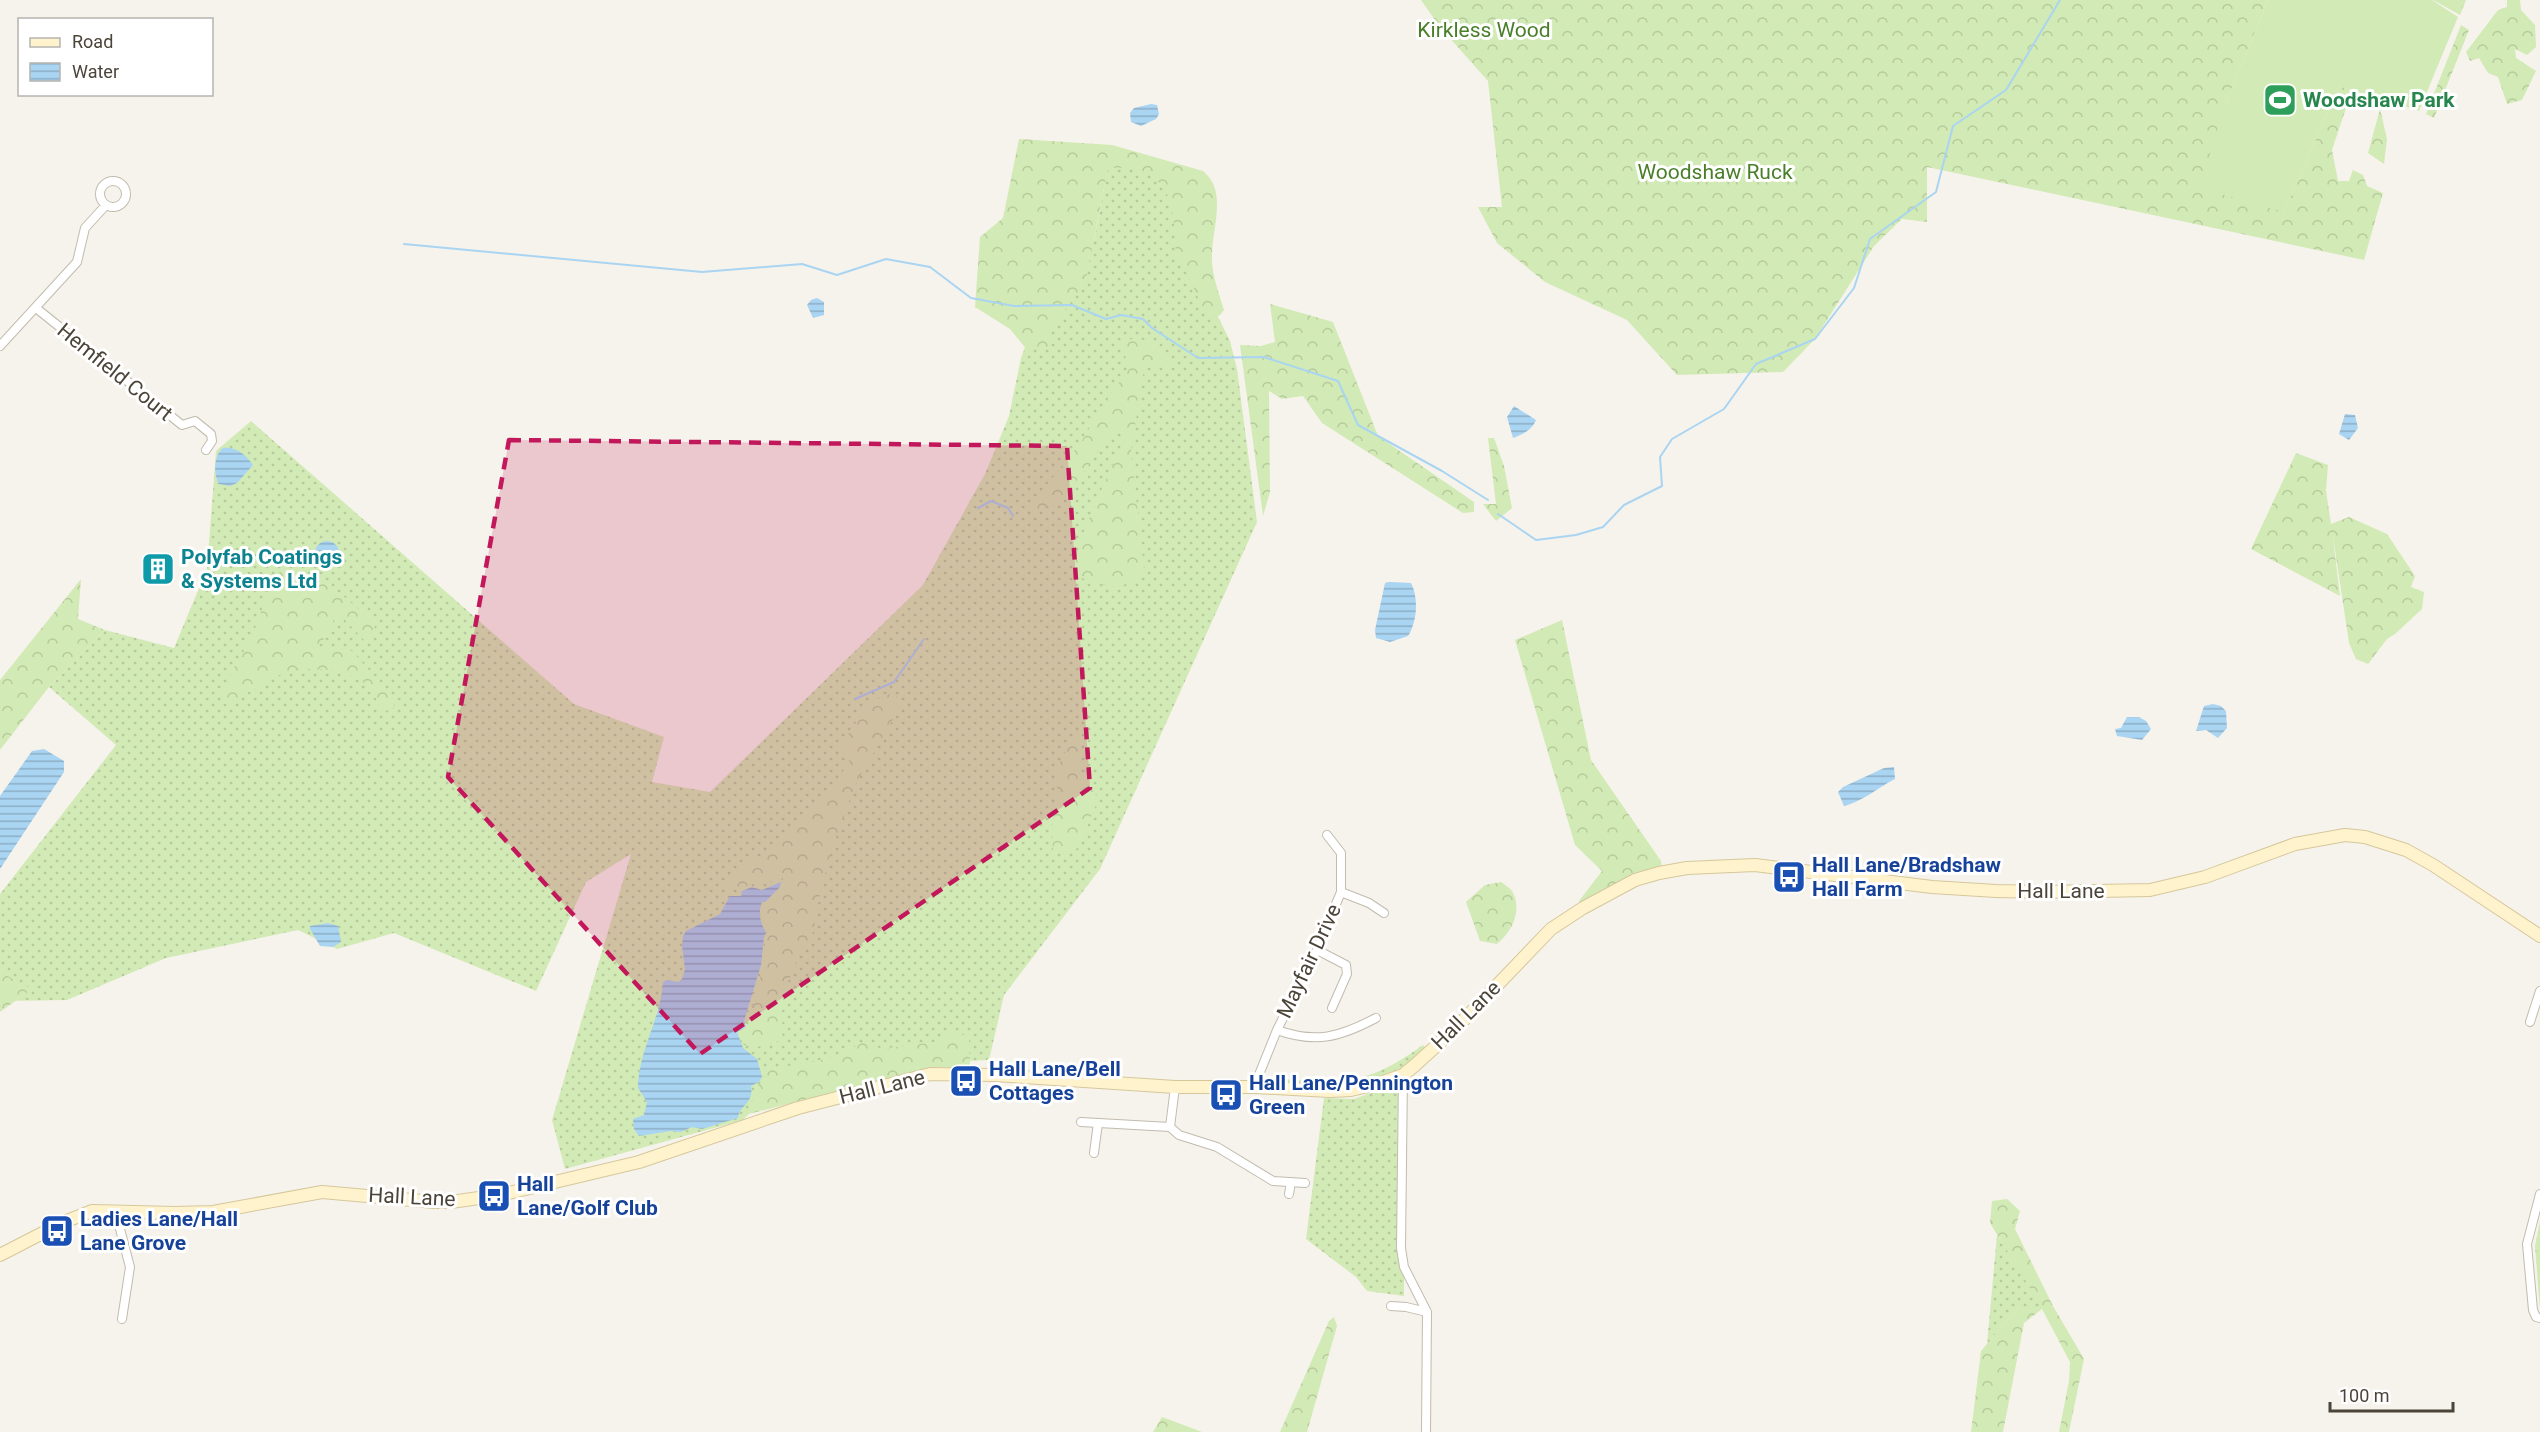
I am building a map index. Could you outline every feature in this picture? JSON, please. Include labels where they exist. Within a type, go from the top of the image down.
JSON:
[{"type":"street","points":[[0,346],[77,262],[85,228],[106,205]]},
{"type":"street","name":"Hemfield Court","points":[[36,308],[182,425],[195,421],[211,434],[212,441],[206,450]]},
{"type":"street","name":"Mayfair Drive","points":[[1254,1087],[1277,1030],[1317,950],[1341,892],[1341,853],[1327,835]]},
{"type":"street","name":"Hall Lane","points":[[0,1255],[64,1222],[92,1211],[213,1212],[322,1192],[434,1202],[500,1195],[639,1162],[798,1108],[930,1074],[995,1075],[1175,1087],[1351,1090],[1403,1075],[1456,1027],[1551,930],[1583,908],[1635,880],[1687,868],[1755,865],[1932,887],[1996,891],[2150,890],[2205,877],[2295,844],[2319,838],[2355,836],[2386,842],[2406,850],[2540,936]]},
{"type":"street","points":[[1341,892],[1369,903],[1384,913]]},
{"type":"street","points":[[1317,950],[1346,965],[1347,975],[1332,1008]]},
{"type":"street","points":[[2530,1022],[2540,991]]},
{"type":"street","points":[[1277,1030],[1296,1036],[1322,1038],[1351,1031],[1376,1018]]},
{"type":"street","points":[[1403,1075],[1401,1248],[1404,1267],[1425,1308],[1426,1432]]},
{"type":"street","points":[[1170,1127],[1175,1087]]},
{"type":"street","points":[[1081,1122],[1170,1127],[1179,1135],[1217,1147],[1273,1181],[1305,1183]]},
{"type":"street","points":[[1094,1153],[1098,1123]]},
{"type":"street","points":[[1289,1194],[1291,1182]]},
{"type":"street","points":[[2540,1194],[2527,1244],[2533,1310],[2536,1317],[2540,1318]]},
{"type":"street","points":[[115,1210],[130,1267],[122,1318]]},
{"type":"street","points":[[1392,1306],[1425,1308]]},
{"type":"highlighted area","points":[[509,440],[1067,446],[1090,788],[700,1054],[448,777]]},
{"type":"green space","name":"Woodshaw Ruck","points":[[1421,0],[2268,0],[2224,107],[2284,212],[2339,86],[2352,90],[2332,150],[2338,181],[2349,181],[2353,170],[2363,175],[2367,186],[2383,193],[2364,260],[1927,167],[1927,222],[1902,219],[1874,246],[1815,339],[1783,372],[1677,375],[1627,320],[1545,282],[1497,243],[1478,207],[1502,207],[1488,81],[1440,27]]},
{"type":"green space","name":"Woodshaw Park","points":[[2268,0],[2432,0],[2458,17],[2419,111],[2339,86],[2284,212],[2200,188],[2224,107]]},
{"type":"green space","points":[[2433,0],[2466,0],[2460,15]]},
{"type":"green space","points":[[2507,0],[2520,0],[2521,10],[2535,25],[2536,47],[2527,55],[2515,49],[2516,58],[2536,71],[2522,100],[2507,104],[2498,77],[2488,73],[2479,58],[2470,61],[2466,52],[2498,10],[2507,7]]},
{"type":"green space","points":[[2461,25],[2469,30],[2434,118],[2426,114]]},
{"type":"green space","points":[[2380,109],[2387,139],[2384,164],[2368,153]]},
{"type":"green space","points":[[1019,139],[1112,145],[1203,171],[1211,179],[1217,199],[1212,262],[1224,310],[1220,315],[1209,319],[1186,272],[1176,258],[1171,206],[1166,192],[1158,181],[1146,173],[1130,169],[1108,168],[1085,284],[1050,330],[1051,346],[1028,351],[1010,329],[975,307],[980,237],[1003,218]]},
{"type":"green space","points":[[1110,157],[1203,180],[1189,258],[1230,341],[1237,369],[1257,522],[1100,869],[1004,995],[989,1060],[942,1062],[763,1099],[743,1120],[565,1169],[552,1120],[631,854],[586,882],[536,991],[394,933],[337,949],[298,930],[166,958],[67,1000],[0,1001],[0,894],[116,745],[49,687],[105,630],[174,648],[207,569],[216,451],[251,421],[574,704],[664,737],[652,782],[710,792],[923,585],[985,474],[1009,416],[1021,358],[1043,298],[1094,240]]},
{"type":"green space","points":[[1270,304],[1333,322],[1378,436],[1474,502],[1474,512],[1463,513],[1322,423],[1303,396],[1282,399],[1269,391],[1270,492],[1263,516],[1240,345],[1261,346],[1275,342]]},
{"type":"green space","points":[[1131,339],[1147,340],[1178,366],[1172,368],[1151,365],[1143,375],[1131,452],[1144,567],[1140,580],[1109,586],[1078,576],[1075,563],[1085,528],[1125,437],[1115,430],[1079,479],[1057,501],[1046,508],[1034,510],[1031,504],[1082,441],[1099,411],[1128,370],[1128,363],[1120,344]]},
{"type":"green space","points":[[1488,438],[1494,438],[1504,466],[1512,508],[1496,521],[1483,504],[1496,504]]},
{"type":"green space","points":[[2296,453],[2328,465],[2326,491],[2331,524],[2349,517],[2387,534],[2415,576],[2411,587],[2424,592],[2422,609],[2387,639],[2368,664],[2356,659],[2349,643],[2332,530],[2340,596],[2251,549]]},
{"type":"green space","points":[[297,569],[330,586],[376,625],[365,641],[342,617],[334,618],[331,630],[315,650],[341,647],[352,651],[393,697],[394,708],[388,711],[381,708],[373,693],[363,682],[339,670],[297,669],[285,672],[227,704],[221,703],[229,676],[248,643],[276,573]]},
{"type":"green space","points":[[81,579],[78,619],[105,630],[49,687],[0,750],[0,680]]},
{"type":"green space","points":[[1562,620],[1591,760],[1661,861],[1662,868],[1622,880],[1580,905],[1579,901],[1602,871],[1575,845],[1515,640]]},
{"type":"green space","points":[[884,694],[895,695],[901,702],[900,707],[855,785],[832,849],[820,893],[811,943],[798,957],[785,990],[782,1005],[783,1040],[757,1047],[744,1045],[740,1038],[743,1031],[748,1030],[769,932],[763,918],[762,908],[783,886],[783,878],[761,885],[751,884],[740,889],[729,889],[727,884],[735,871],[751,857],[764,856],[816,806],[850,762],[840,747],[862,713]]},
{"type":"green space","points":[[1075,737],[1080,741],[1081,778],[1095,791],[1097,802],[1079,847],[1067,855],[1053,851],[1052,826],[1058,800],[1056,776],[1059,764]]},
{"type":"green space","points":[[1501,882],[1511,890],[1515,898],[1514,920],[1507,933],[1497,944],[1480,941],[1466,902],[1485,885]]},
{"type":"green space","points":[[0,972],[32,989],[0,1012]]},
{"type":"green space","points":[[951,1032],[969,1035],[970,1069],[936,1067],[916,1071],[745,1115],[753,1099],[754,1089],[763,1081],[766,1070],[831,1058],[866,1041],[881,1049],[942,1041]]},
{"type":"green space","points":[[1423,1045],[1428,1050],[1405,1067],[1382,1078],[1366,1082],[1318,1086],[1269,1083],[1267,1078],[1321,1081],[1362,1077],[1388,1067]]},
{"type":"green space","points":[[1398,1083],[1397,1249],[1404,1278],[1404,1296],[1367,1291],[1356,1277],[1306,1239],[1324,1098],[1354,1099]]},
{"type":"green space","points":[[2007,1199],[2020,1211],[2015,1229],[2053,1306],[2084,1359],[2069,1432],[2059,1432],[2069,1381],[2070,1362],[2042,1309],[2024,1323],[2003,1432],[1971,1432],[1981,1351],[2017,1309],[2041,1306],[1990,1223],[1992,1201]]},
{"type":"green space","points":[[2540,1221],[2540,1310],[2535,1246]]},
{"type":"green space","points":[[1997,1235],[2047,1308],[2017,1309],[1987,1344]]},
{"type":"green space","points":[[1334,1317],[1337,1326],[1307,1432],[1280,1432],[1329,1321]]},
{"type":"green space","points":[[1162,1417],[1202,1432],[1153,1432]]},
{"type":"water","points":[[1157,105],[1159,114],[1156,119],[1141,126],[1131,122],[1130,113],[1134,108]]},
{"type":"water","points":[[817,298],[824,302],[824,315],[813,318],[807,305],[811,300]]},
{"type":"water","points":[[1514,406],[1536,420],[1527,431],[1513,438],[1507,417]]},
{"type":"water","points":[[2345,414],[2355,415],[2358,428],[2349,440],[2339,434]]},
{"type":"water","points":[[223,448],[232,448],[240,452],[253,465],[237,483],[230,486],[219,484],[216,475],[216,460]]},
{"type":"water","points":[[327,541],[335,545],[339,553],[335,561],[327,565],[319,561],[315,553],[319,545]]},
{"type":"water","points":[[1385,583],[1411,583],[1416,603],[1413,624],[1408,636],[1390,642],[1376,638],[1375,630]]},
{"type":"water","points":[[2213,704],[2221,706],[2226,711],[2227,728],[2218,738],[2206,730],[2196,731],[2204,706]]},
{"type":"water","points":[[2127,717],[2139,717],[2146,721],[2151,729],[2142,740],[2117,736],[2115,729],[2121,728]]},
{"type":"water","points":[[44,749],[64,761],[64,772],[0,869],[0,796],[32,751]]},
{"type":"water","points":[[1894,767],[1895,779],[1863,798],[1844,806],[1838,792],[1843,787],[1884,768]]},
{"type":"water","points":[[781,882],[780,887],[765,902],[762,902],[760,918],[766,932],[761,965],[744,1021],[746,1027],[737,1032],[743,1048],[757,1059],[762,1077],[759,1082],[751,1086],[751,1097],[738,1118],[702,1129],[692,1127],[681,1132],[671,1131],[639,1136],[634,1129],[633,1119],[644,1115],[647,1102],[638,1088],[639,1074],[658,1009],[663,982],[667,980],[679,982],[682,979],[685,969],[683,936],[686,931],[720,914],[730,896],[741,896],[742,891],[752,887],[762,890]]},
{"type":"water","points":[[328,923],[338,926],[341,942],[333,947],[320,946],[310,929],[310,926]]},
{"type":"waterway","points":[[1498,514],[1536,540],[1576,535],[1603,527],[1624,505],[1662,486],[1660,457],[1672,439],[1724,409],[1756,364],[1815,339],[1854,288],[1870,239],[1936,192],[1953,126],[2006,90],[2060,0]]},
{"type":"waterway","points":[[404,244],[702,272],[802,264],[837,275],[886,259],[930,267],[971,298],[1014,306],[1072,305],[1106,319],[1121,315],[1143,319],[1152,328],[1198,358],[1264,357],[1338,381],[1358,425],[1442,471],[1488,500]]},
{"type":"waterway","points":[[978,508],[991,501],[1008,508],[1013,516]]},
{"type":"waterway","points":[[855,699],[894,682],[924,639]]},
{"type":"place","name":"Woodshaw Park","points":[[2280,100]]},
{"type":"place","name":"Polyfab Coatings & Systems Ltd","points":[[158,569]]},
{"type":"place","name":"Hall Lane/Bradshaw Hall Farm","points":[[1789,877]]},
{"type":"place","name":"Hall Lane/Bell Cottages","points":[[966,1081]]},
{"type":"place","name":"Hall Lane/Pennington Green","points":[[1226,1095]]},
{"type":"place","name":"Hall Lane/Golf Club","points":[[494,1196]]},
{"type":"place","name":"Ladies Lane/Hall Lane Grove","points":[[57,1231]]},
{"type":"park label","name":"Kirkless Wood","points":[[1484,30]]}]
